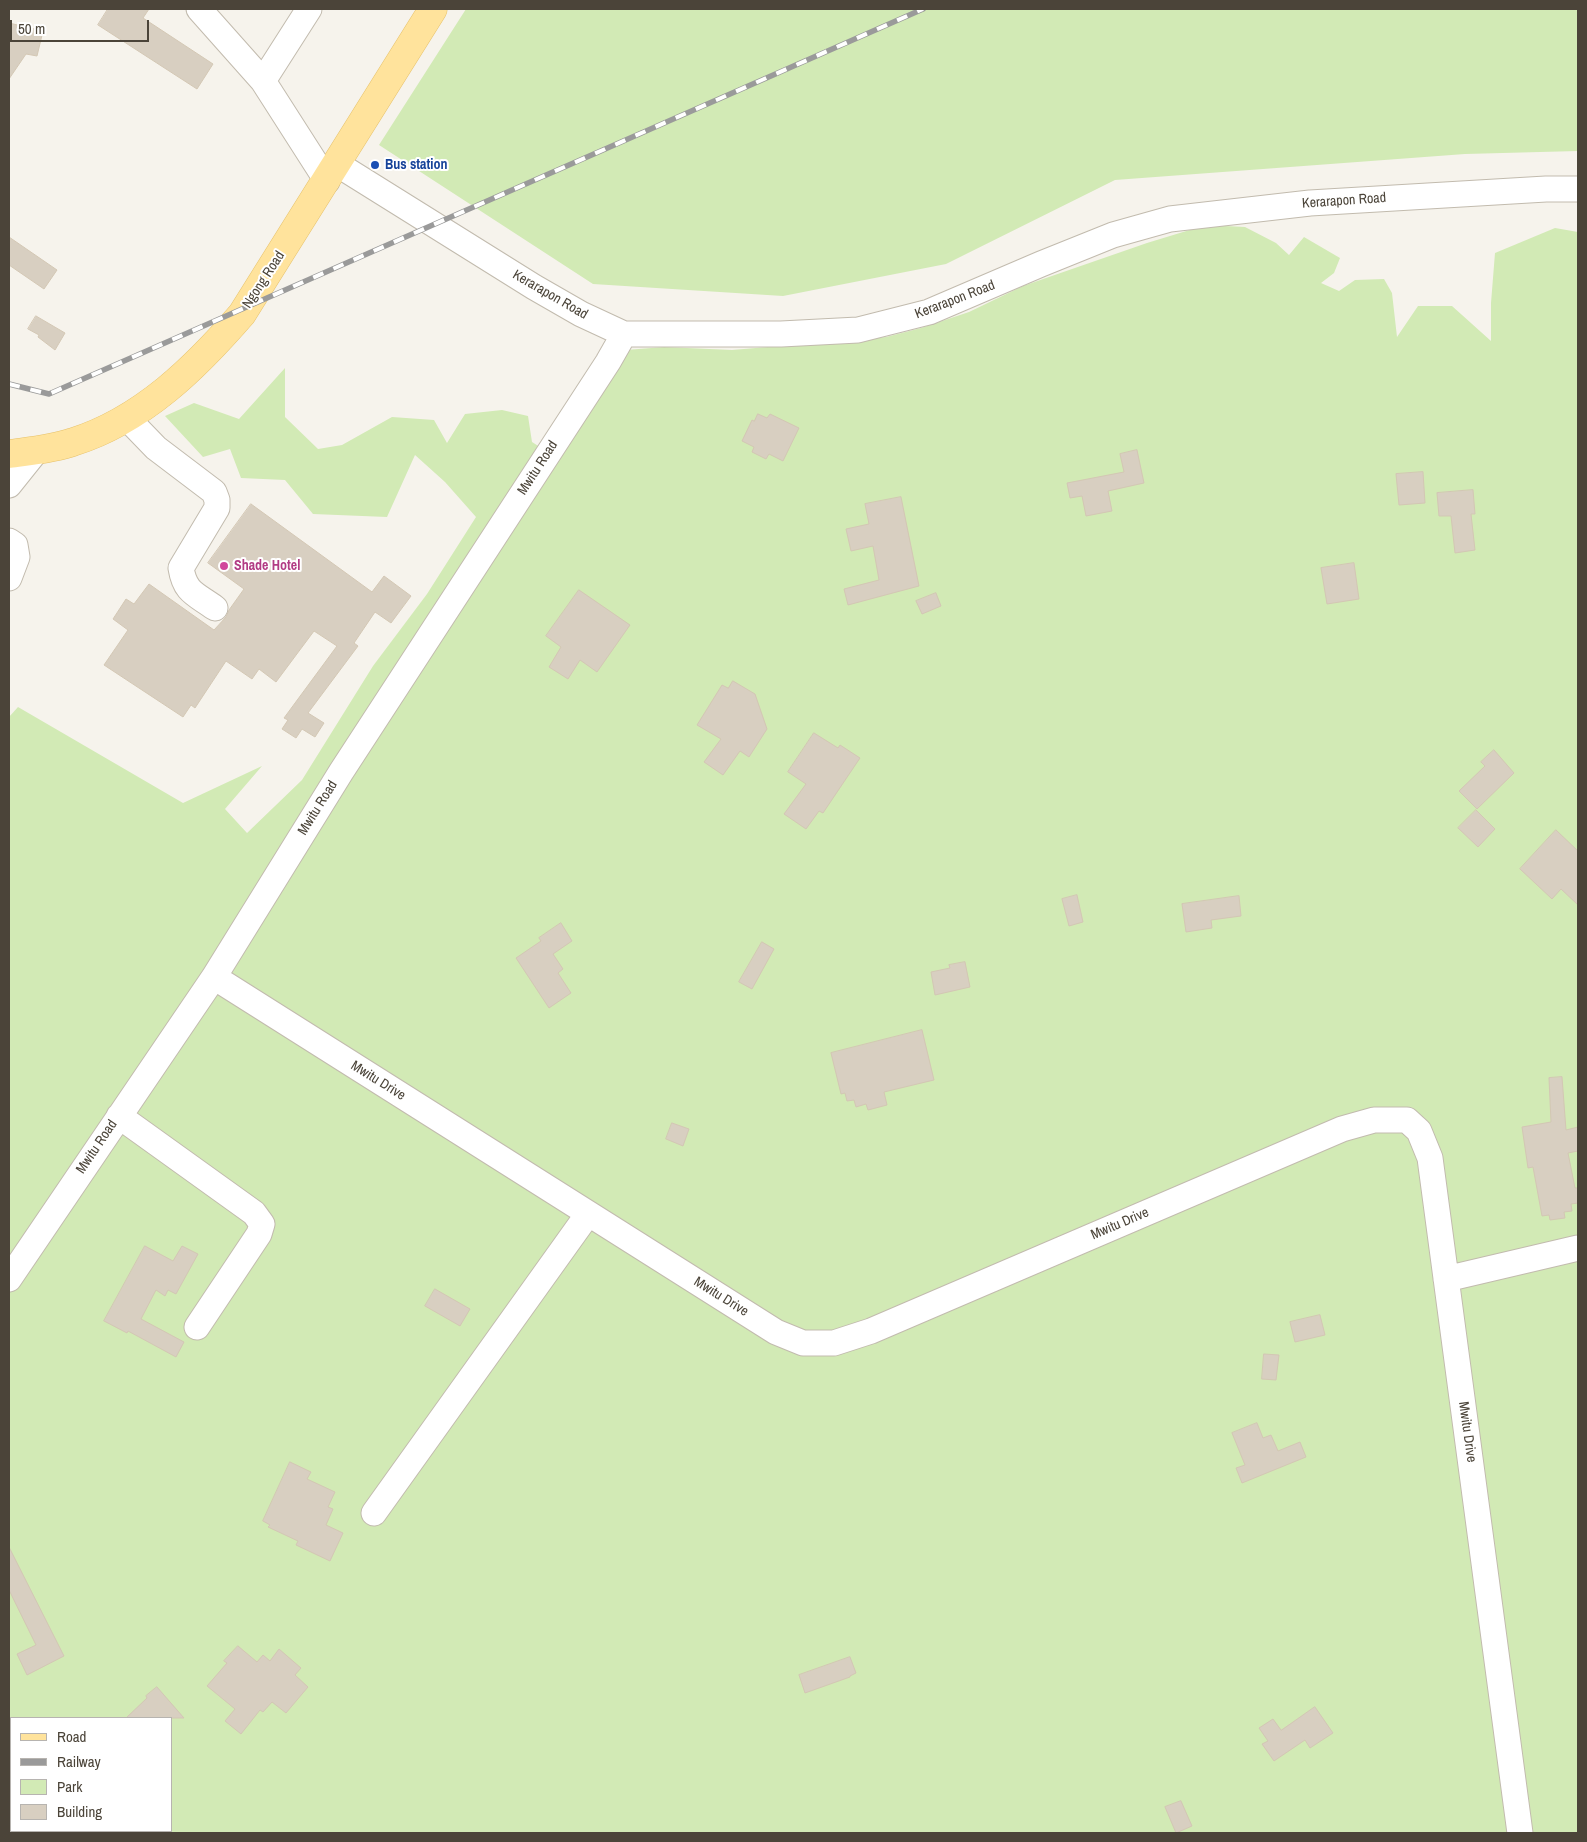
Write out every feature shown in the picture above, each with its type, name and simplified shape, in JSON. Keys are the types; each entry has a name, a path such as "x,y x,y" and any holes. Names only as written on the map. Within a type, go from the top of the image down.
{"main road":[{"name":"Ngong Road","path":"9,454 71,443 96,434 127,418 171,386 208,353 242,314 433,9"}],"street":[{"path":"199,9 263,81 332,172"},
{"path":"263,81 309,9"},
{"name":"Kerarapon Road","path":"332,172 581,314 624,334 782,334 858,330 929,312 1041,264 1113,236 1170,219 1310,203 1546,188 1578,188"},
{"name":"Mwitu Road","path":"9,1279 214,977 340,772 608,362 624,334"},
{"path":"127,418 156,448 214,492 217,508 181,568 187,588 216,608"},
{"path":"9,485 37,450"},
{"path":"9,541 15,545 17,557 9,578"},
{"name":"Mwitu Drive","path":"214,977 776,1332 803,1343 834,1343 871,1331 1342,1129 1374,1120 1407,1120 1419,1131 1430,1158 1520,1833"},
{"path":"119,1116 254,1213 262,1224 259,1234 197,1328"},
{"path":"374,1513 588,1214"},
{"path":"1446,1279 1578,1248"}],"green space":[{"path":"466,9 1578,9 1578,151 1465,154 1115,180 946,264 783,296 593,284 379,145"},
{"path":"1206,225 1245,227 1276,243 1289,255 1304,237 1340,258 1334,273 1321,283 1339,291 1355,280 1384,279 1392,293 1397,337 1418,306 1452,306 1491,341 1491,303 1495,253 1555,228 1578,232 1578,1833 9,1833 9,717 18,707 183,803 262,766 225,809 247,833 302,780 373,666 427,594 476,517 445,482 415,455 387,517 313,514 285,480 241,478 230,449 203,457 165,416 194,403 239,419 285,368 285,417 318,449 342,445 392,417 434,420 447,443 465,414 502,410 528,416 532,442 557,458 626,350 664,347 732,350 886,337 969,312 1023,286 1147,243"}],"building":[{"path":"108,9 149,9 143,18 213,64 197,89 98,25"},
{"path":"9,23 43,31 37,56 26,54 9,79"},
{"path":"9,237 57,270 44,289 9,265"},
{"path":"36,316 65,333 55,350 38,337 39,335 28,329"},
{"path":"758,414 767,418 770,414 799,428 783,461 769,454 766,459 752,452 754,447 742,441 752,420 754,421"},
{"path":"1137,450 1144,483 1108,491 1112,511 1086,516 1082,496 1070,498 1067,483 1124,472 1120,454"},
{"path":"1423,472 1425,503 1399,505 1396,474"},
{"path":"1473,490 1475,514 1471,514 1475,550 1455,553 1451,516 1439,516 1437,493"},
{"path":"901,497 919,586 848,605 844,589 879,580 873,546 851,551 846,529 869,524 865,504"},
{"path":"251,504 372,592 384,576 411,596 391,623 375,612 354,643 358,646 308,713 324,723 315,737 302,729 296,738 282,729 288,720 284,718 337,646 314,631 276,682 259,669 252,679 226,661 195,708 191,705 183,717 104,665 128,630 113,619 126,599 134,604 149,584 214,630 226,617 244,589 208,563"},
{"path":"1354,563 1359,599 1327,604 1321,568"},
{"path":"579,590 630,625 597,672 580,660 568,679 549,667 561,647 546,636"},
{"path":"936,593 941,606 922,614 916,601"},
{"path":"733,681 755,694 767,729 749,757 740,751 723,775 704,762 721,739 697,725 722,685 728,688"},
{"path":"814,733 838,748 840,745 860,758 823,813 819,811 806,829 784,814 806,784 788,772"},
{"path":"1494,750 1514,773 1477,809 1459,791 1485,766 1481,762"},
{"path":"1476,810 1495,829 1478,847 1458,828"},
{"path":"1556,830 1578,851 1578,905 1561,889 1552,899 1520,869"},
{"path":"1077,895 1083,922 1069,926 1062,899"},
{"path":"1239,896 1241,916 1211,920 1212,928 1186,932 1182,904"},
{"path":"561,923 572,941 553,954 563,969 558,973 571,993 549,1008 516,958 541,941 539,938"},
{"path":"762,942 774,949 752,989 739,982"},
{"path":"965,962 970,987 935,995 931,972 950,968 949,965"},
{"path":"922,1030 934,1080 884,1092 887,1105 868,1110 866,1104 856,1107 854,1100 847,1101 845,1093 841,1094 831,1053"},
{"path":"1562,1077 1566,1130 1578,1127 1578,1151 1568,1153 1575,1188 1578,1188 1578,1203 1571,1204 1572,1211 1564,1212 1565,1218 1550,1220 1549,1215 1542,1216 1533,1167 1528,1168 1522,1127 1551,1122 1549,1078"},
{"path":"672,1123 689,1129 683,1146 666,1139"},
{"path":"145,1246 173,1261 182,1246 198,1254 176,1294 168,1290 165,1296 156,1290 141,1319 184,1342 176,1357 128,1331 127,1333 104,1321"},
{"path":"435,1289 470,1309 460,1326 425,1306"},
{"path":"1320,1315 1325,1335 1295,1342 1290,1322"},
{"path":"1264,1354 1279,1355 1276,1380 1262,1379"},
{"path":"1257,1423 1263,1438 1271,1435 1278,1451 1300,1442 1306,1457 1242,1483 1236,1468 1245,1465 1232,1433"},
{"path":"290,1462 311,1472 307,1479 335,1492 328,1507 333,1509 326,1525 343,1533 330,1561 296,1545 298,1541 268,1527 270,1525 263,1521"},
{"path":"9,1547 64,1656 27,1675 17,1654 36,1645 9,1590"},
{"path":"238,1646 257,1662 263,1655 270,1661 279,1649 301,1668 295,1675 308,1687 286,1713 272,1702 263,1712 260,1710 241,1734 225,1721 235,1709 207,1686 227,1663 224,1661"},
{"path":"850,1657 856,1673 850,1677 805,1693 799,1675"},
{"path":"157,1687 184,1718 127,1717 147,1698 146,1696"},
{"path":"1315,1707 1333,1733 1310,1748 1305,1740 1274,1761 1262,1744 1268,1741 1259,1728 1273,1719 1281,1730"},
{"path":"1181,1801 1192,1826 1176,1833 1165,1807"}],"railway":[{"path":"9,384 49,394 923,9"}],"place":[{"name":"Bus station","path":"375,165"},
{"name":"Shade Hotel","path":"224,566"}]}
